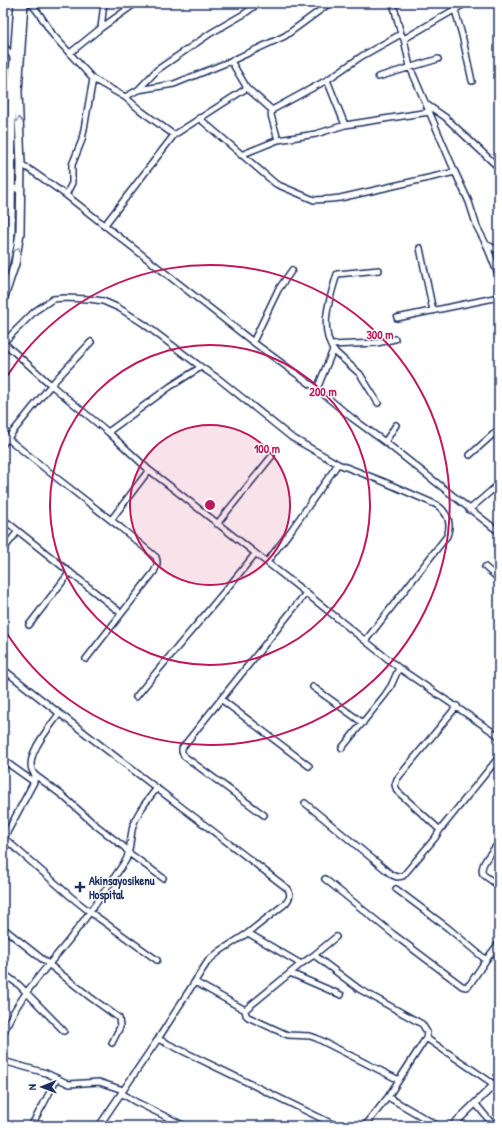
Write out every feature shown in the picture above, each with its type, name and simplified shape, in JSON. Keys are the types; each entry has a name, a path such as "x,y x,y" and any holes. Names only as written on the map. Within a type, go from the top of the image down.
{"main road":[{"path":"3,274 10,245 11,231 12,94 18,3"},
{"path":"3,300 14,269 20,233 21,164 18,92 24,3"}],"street":[{"path":"31,3 53,35 93,79 125,97 174,135"},
{"path":"101,28 104,3"},
{"path":"70,53 101,28 136,3"},
{"path":"125,97 138,90 157,70 211,33 244,14 259,3"},
{"path":"138,90 174,84 231,61 285,36 330,3"},
{"path":"393,3 410,67 469,202 477,227 486,244 499,278"},
{"path":"272,110 327,80 362,56 455,10 466,3"},
{"path":"455,10 472,81"},
{"path":"3,45 14,58"},
{"path":"378,77 438,60"},
{"path":"231,61 247,88 272,110"},
{"path":"66,195 72,182 72,165 82,140 93,79"},
{"path":"327,80 345,126"},
{"path":"104,226 174,135 198,118 247,88"},
{"path":"425,104 445,117 499,168"},
{"path":"272,110 271,115 278,140"},
{"path":"240,155 278,140 316,134 345,126 429,112"},
{"path":"198,118 276,184 314,200 340,198 455,172"},
{"path":"21,164 66,195 499,532"},
{"path":"3,185 20,190"},
{"path":"486,244 499,251"},
{"path":"420,248 433,311"},
{"path":"253,342 278,290 292,270"},
{"path":"378,403 360,374 332,347 326,328 326,317 328,304 337,274 379,270"},
{"path":"397,318 499,297"},
{"path":"366,640 448,536 450,523 443,509 382,481 338,464 292,437 219,379 144,324 119,308 103,301 89,299 53,299 35,311 3,342 51,385 108,432 149,470 217,524 366,640 399,668 498,734"},
{"path":"332,347 377,343 396,339"},
{"path":"3,444 51,385 90,342"},
{"path":"317,389 332,347"},
{"path":"108,432 171,386 201,367"},
{"path":"385,442 396,425"},
{"path":"470,455 499,429"},
{"path":"7,438 156,557 157,565 154,572 86,659"},
{"path":"217,524 272,456"},
{"path":"267,562 338,464"},
{"path":"111,520 149,470"},
{"path":"469,510 499,484"},
{"path":"3,520 121,613"},
{"path":"3,550 18,531"},
{"path":"136,697 255,554"},
{"path":"485,567 499,579"},
{"path":"29,625 70,572"},
{"path":"264,815 184,756 182,748 222,700 306,593"},
{"path":"342,748 385,695 399,668"},
{"path":"3,669 59,714 288,889 290,894 290,898 286,903 248,933 220,951 208,962 158,1040 99,1126"},
{"path":"313,686 363,723"},
{"path":"222,700 309,766"},
{"path":"440,830 396,791 395,785 397,779 457,706"},
{"path":"59,714 34,753 32,769 35,776 63,796 93,823 124,847 129,853 163,878"},
{"path":"304,803 392,875 397,877 403,876 499,757"},
{"path":"3,760 34,782"},
{"path":"35,776 34,782 4,839 90,912 157,960"},
{"path":"3,1035 9,1019 26,993 90,912 126,860 129,853 137,816 157,788"},
{"path":"499,843 483,864 482,869 483,873 499,886"},
{"path":"325,879 393,934 462,986 466,987 470,984 499,943"},
{"path":"396,888 448,928 486,960"},
{"path":"3,928 119,1018 120,1027 112,1043"},
{"path":"248,933 301,964"},
{"path":"245,1010 336,937"},
{"path":"314,955 360,989 422,1024 427,1032 426,1038 388,1097 365,1126"},
{"path":"3,973 19,985 64,1031"},
{"path":"290,973 341,995"},
{"path":"194,982 245,1010 246,1015 252,1019 288,1035 310,1036 316,1038 399,1080"},
{"path":"426,1038 497,1082 452,1126"},
{"path":"158,1040 337,1126"},
{"path":"3,1061 46,1073 69,1084 99,1082 122,1092 136,1102 185,1126"},
{"path":"31,1126 57,1078"},
{"path":"388,1097 438,1126"},
{"path":"475,1103 494,1126"},
{"path":"165,1126 169,1118"}],"place":[{"name":"Akinsayosikenu Hospital","path":"80,887"}]}
